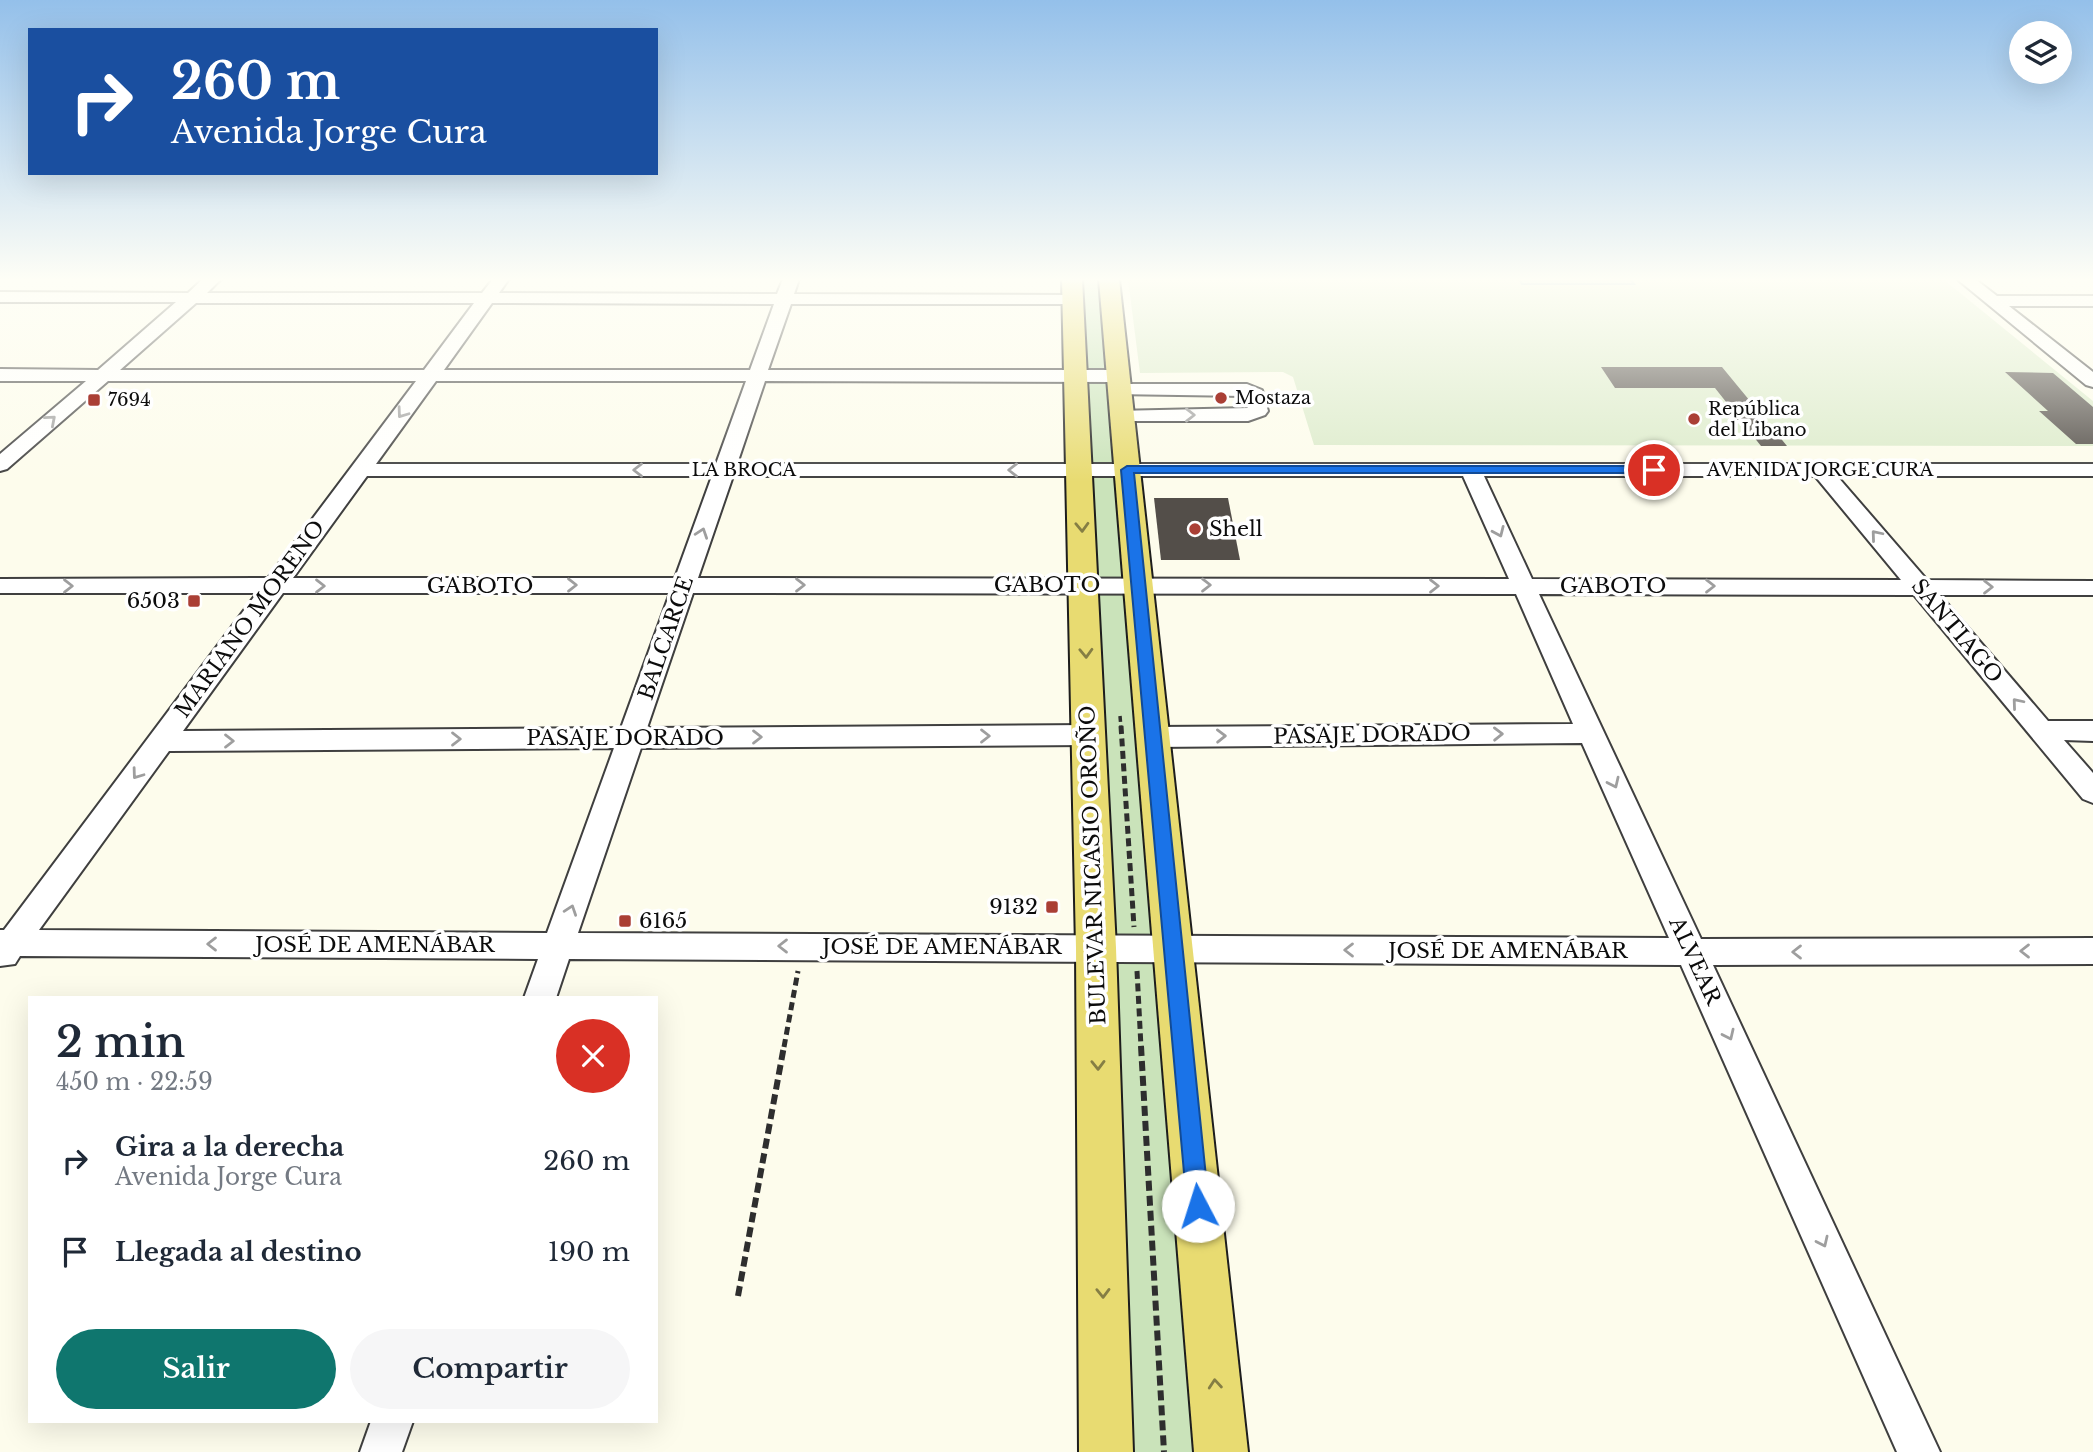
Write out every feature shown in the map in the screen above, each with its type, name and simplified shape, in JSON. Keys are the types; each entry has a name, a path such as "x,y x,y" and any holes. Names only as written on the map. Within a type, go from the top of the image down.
{"main road":[{"name":"BULEVAR NICASIO OROÑO","path":"1075,347 1089,735 1135,949 1221,1452"},
{"name":"BULEVAR NICASIO OROÑO","path":"1106,1452 1135,949 1153,737 1115,347"}],"street":[{"path":"0,465 135,347"},
{"name":"MARIANO MORENO","path":"4,948 450,347"},
{"name":"BALCARCE","path":"541,996 767,347"},
{"path":"2053,347 2089,374"},
{"path":"0,375 1076,376 1120,394 1248,415 1258,411 1255,394 1247,390 1120,394"},
{"name":"LA BROCA","path":"360,470 1127,470"},
{"name":"AVENIDA JORGE CURA","path":"1127,470 2093,470"},
{"name":"ALVEAR","path":"1471,470 1919,1452"},
{"name":"SANTIAGO","path":"1821,470 2093,792"},
{"name":"GABOTO","path":"0,586 2093,587"},
{"path":"2041,730 2093,731"},
{"name":"PASAJE DORADO","path":"1153,737 1591,733"},
{"name":"PASAJE DORADO","path":"160,741 1089,735"},
{"name":"JOSÉ DE AMENÁBAR","path":"4,948 558,946 1691,952 2093,951"},
{"path":"381,1452 391,1423"}],"path":[{"path":"738,1296 803,947"},
{"path":"1135,949 1164,1452"}],"green space":[{"path":"1075,347 1115,347 1221,1452 1106,1452 1081,470"},
{"path":"1137,347 2026,347 2093,401 2093,446 1314,445 1293,377 1283,372 1140,373"}],"building":[{"path":"1601,367 1722,367 1787,446 1761,446 1715,388 1615,388"},
{"path":"2005,372 2053,373 2093,407 2093,444 2076,444 2039,411 2048,411"},
{"name":"Shell","path":"1154,498 1228,498 1240,560 1161,560"}],"place":[{"name":"Mostaza","path":"1221,398"},
{"name":"7694","path":"94,400"},
{"name":"República del Libano","path":"1694,419"},
{"name":"Shell","path":"1195,529"},
{"name":"6503","path":"194,601"},
{"name":"9132","path":"1052,907"},
{"name":"6165","path":"625,921"}],"route":[{"path":"1198,1206 1127,470 1654,470"}]}
